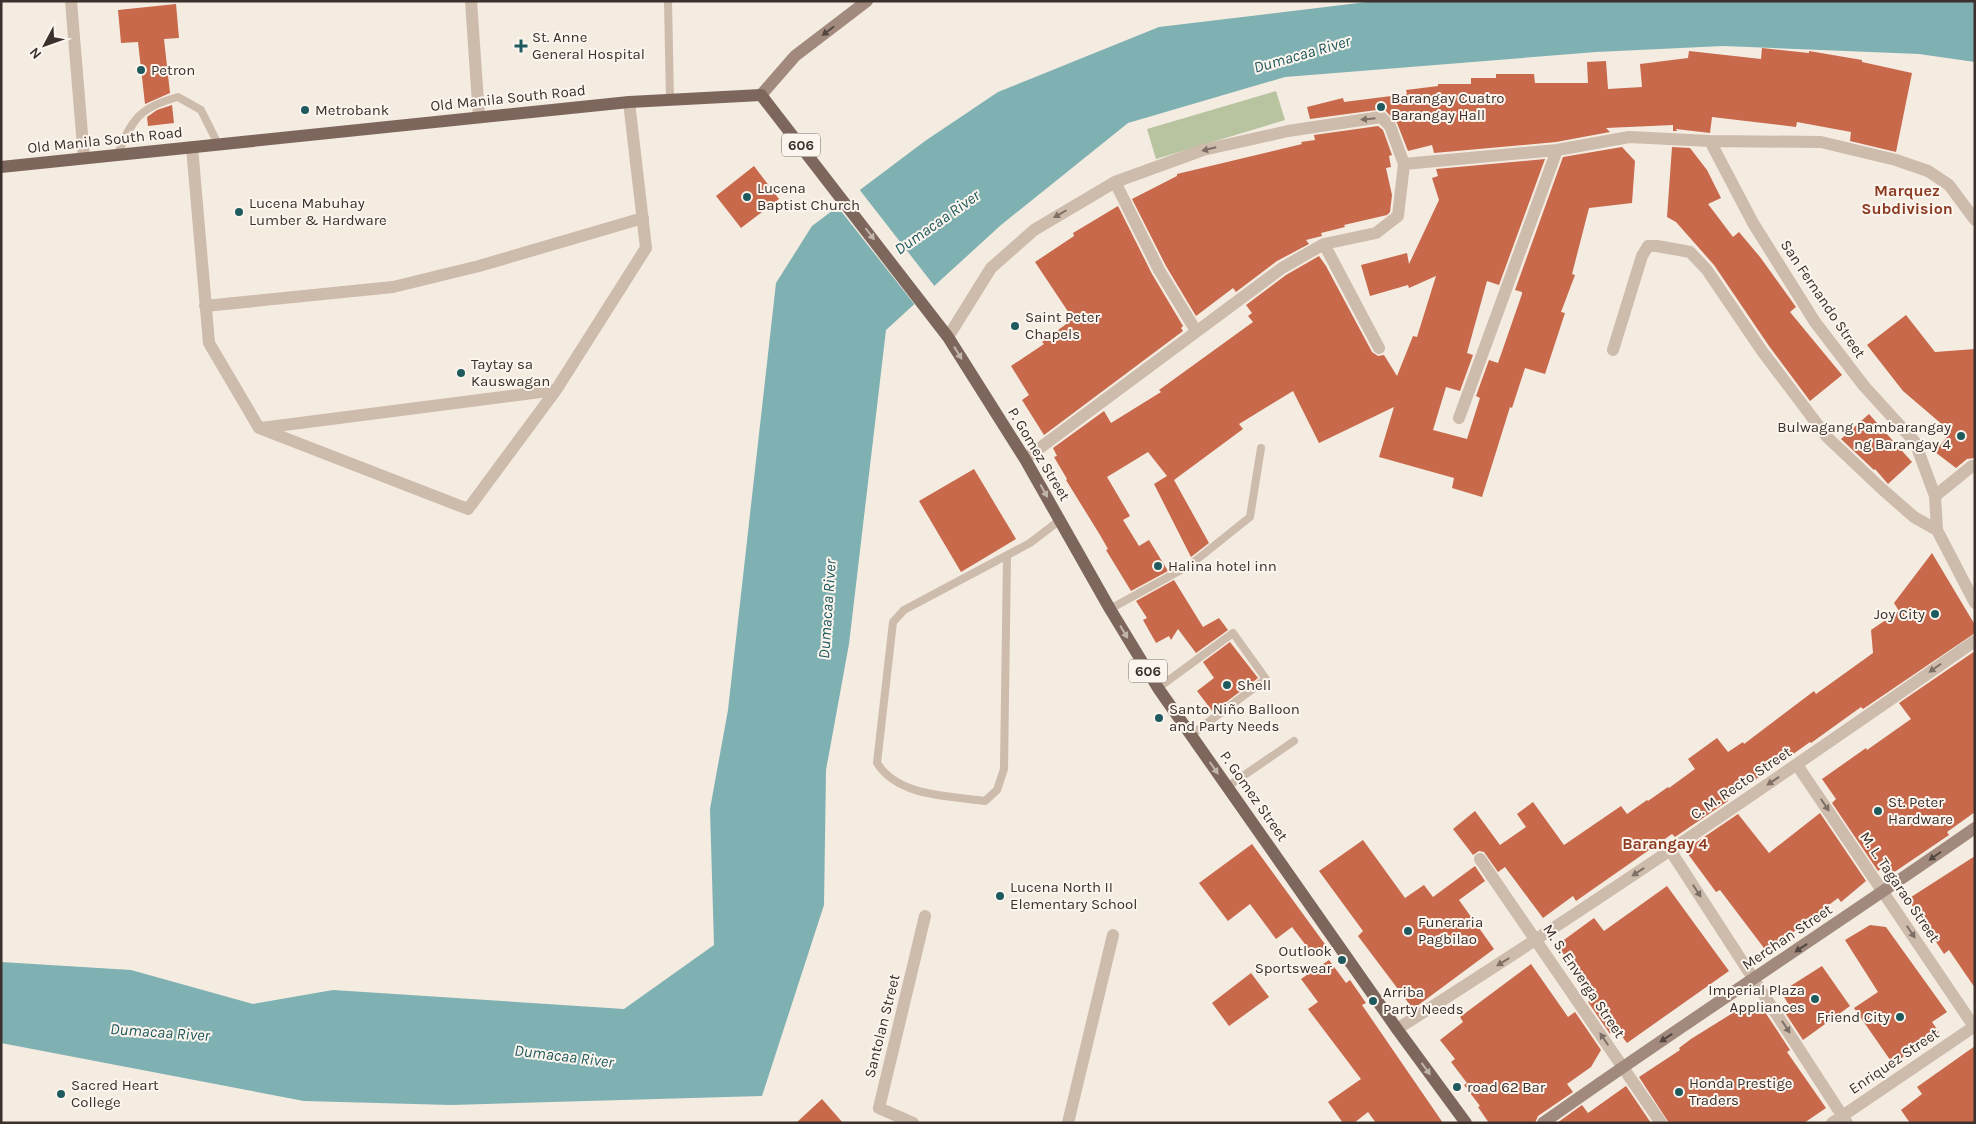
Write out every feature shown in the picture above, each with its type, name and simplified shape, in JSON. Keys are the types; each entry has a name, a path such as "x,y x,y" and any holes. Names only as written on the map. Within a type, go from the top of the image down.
{"main road":[{"path":"761,95 795,56 867,1"},
{"name":"Old Manila South Road","path":"1,167 629,102 761,95"},
{"name":"P. Gomez Street","path":"761,95 948,337 1025,459 1110,609 1158,688 1397,1030 1466,1123"},
{"name":"Merchan Street","path":"1543,1123 1623,1066 1884,892 1975,828"}],"street":[{"path":"71,1 84,158"},
{"path":"471,1 478,118"},
{"path":"192,147 209,343 258,428 468,509 556,390 646,248 629,102"},
{"path":"948,337 991,268 1034,230 1115,182 1203,150 1288,131 1382,118 1390,126 1404,164 1398,216 1376,232 1324,244 1282,268 1025,459"},
{"path":"1404,164 1557,150 1629,138 1710,142 1821,142 1896,160 1928,171 1949,185 1975,220"},
{"name":"San Fernando Street","path":"1710,142 1753,223 1815,322 1864,386 1915,442 1935,496 1937,530 1975,603"},
{"path":"1459,418 1557,150"},
{"path":"1115,182 1159,270 1196,331"},
{"path":"205,306 393,287 479,266 643,218"},
{"path":"1324,244 1379,348"},
{"path":"1613,350 1642,256 1648,246 1690,252 1707,270 1762,351 1828,437 1901,506 1914,517 1937,530"},
{"path":"258,428 556,390"},
{"path":"1935,496 1972,466"},
{"name":"C. M. Recto Street","path":"1397,1030 1537,941 1797,765 1975,640"},
{"name":"M. L. Tagarao Street","path":"1797,765 1974,1027"},
{"path":"1670,850 1755,979 1840,1120"},
{"name":"M. S. Enverga Street","path":"1480,859 1661,1123"},
{"name":"Santolan Street","path":"913,1123 879,1108 925,916"},
{"path":"1068,1123 1113,935"},
{"name":"Enriquez Street","path":"1840,1120 1974,1027"}],"lane":[{"path":"668,1 670,100"},
{"path":"118,154 128,128 140,114 157,103 178,97 201,110 218,144"},
{"path":"1110,609 1190,565 1250,517 1261,448"},
{"path":"1007,556 1004,769 997,790 985,801 925,793 894,781 884,774 878,763 894,622 904,610 1030,543 1060,520"},
{"path":"1158,688 1233,633 1266,678 1191,734"},
{"path":"1227,787 1294,741"}],"green space":[{"path":"1276,91 1285,120 1156,159 1147,129"}],"water":[{"name":"Dumacaa River","path":"1375,1 1975,1 1975,62 1919,54 1723,46 1596,52 1285,77 1128,123 1001,225 886,330 849,644 826,770 824,905 762,1096 451,1105 304,1101 1,1043 1,962 131,970 253,1004 333,990 624,1009 714,945 710,809 728,710 776,283 812,226 925,141 998,92 1159,27"}],"pier":[{"path":"859,189 936,288 920,299 915,305 837,206 838,203"}],"building":[{"path":"176,4 179,38 164,39 170,93 145,104 138,42 121,43 118,10"},
{"path":"1762,48 1809,53 1809,51 1862,60 1862,62 1912,73 1896,152 1850,141 1851,132 1797,122 1796,127 1712,117 1710,133 1676,129 1677,131 1673,131 1673,125 1606,128 1610,132 1556,142 1434,153 1432,145 1408,151 1397,123 1384,109 1310,119 1307,107 1343,98 1344,102 1407,94 1406,90 1438,86 1438,84 1471,84 1471,78 1496,78 1496,74 1534,74 1535,83 1588,83 1587,62 1606,61 1608,89 1642,87 1640,64 1688,58 1689,51 1761,59"},
{"path":"172,105 174,123 148,126 147,117 157,110"},
{"path":"1378,126 1383,130 1392,155 1389,156 1391,167 1386,168 1392,195 1390,212 1387,215 1344,225 1345,227 1321,233 1322,236 1306,240 1309,244 1277,261 1236,292 1233,288 1196,316 1166,266 1132,199 1177,176 1177,174 1302,144 1301,142 1315,140 1314,135"},
{"path":"1622,147 1635,161 1632,203 1589,208 1572,274 1575,275 1561,312 1565,313 1545,374 1525,368 1512,408 1510,407 1482,497 1452,488 1454,478 1379,457 1394,407 1319,443 1293,391 1239,424 1243,429 1174,480 1209,543 1191,557 1154,484 1167,476 1148,452 1107,477 1130,516 1123,520 1139,546 1149,540 1168,571 1131,591 1106,550 1108,549 1100,535 1066,480 1054,457 1057,456 1053,448 1104,411 1111,423 1161,392 1159,390 1253,322 1248,316 1252,313 1246,305 1286,275 1319,256 1372,352 1378,356 1384,355 1397,376 1413,336 1417,337 1436,276 1409,288 1408,285 1370,296 1361,265 1407,253 1409,264 1439,200 1432,178 1438,176 1436,169 1545,159 1499,285 1487,281 1467,353 1473,355 1460,391 1446,387 1433,430 1467,439 1480,398 1476,396 1489,360 1498,363 1522,294 1522,292 1515,290 1563,157"},
{"path":"1672,147 1690,148 1707,170 1721,198 1708,204 1733,237 1739,232 1760,257 1796,307 1790,312 1842,375 1810,401 1769,346 1714,265 1676,222 1667,217"},
{"name":"Lucena Baptist Church","path":"754,166 779,199 741,228 716,196"},
{"path":"1118,206 1152,274 1183,326 1181,328 1183,331 1044,435 1022,400 1029,395 1011,366 1044,344 1042,342 1073,319 1035,262 1074,236 1073,233"},
{"path":"1906,315 1935,352 1975,349 1975,458 1967,459 1956,468 1935,452 1951,432 1903,391 1867,345"},
{"path":"1869,414 1912,462 1888,484 1875,469 1841,439"},
{"path":"974,469 1016,539 961,572 919,501"},
{"path":"1932,553 1975,625 1975,633 1863,709 1861,707 1811,743 1788,756 1728,801 1675,837 1672,834 1576,901 1573,896 1543,918 1505,867 1498,872 1484,852 1479,851 1473,855 1453,829 1475,811 1500,845 1526,827 1517,814 1533,802 1564,845 1621,806 1627,814 1695,769 1688,759 1717,738 1728,752 1743,742 1744,744 1814,691 1816,694 1873,653 1871,630 1899,611 1894,603"},
{"path":"1174,580 1203,627 1219,618 1228,630 1196,653 1178,629 1171,640 1169,636 1156,643 1143,620 1147,618 1136,601"},
{"name":"Shell","path":"1230,642 1258,678 1213,712 1197,691 1214,678 1203,662"},
{"path":"1975,651 1975,812 1947,832 1949,835 1890,875 1884,866 1878,871 1832,803 1836,799 1822,779 1911,719 1899,703"},
{"path":"1820,813 1866,881 1841,902 1838,898 1767,952 1720,890 1716,892 1685,850 1738,814 1769,853"},
{"path":"1363,840 1405,898 1424,885 1433,897 1475,866 1485,881 1459,900 1494,949 1413,1009 1358,936 1363,931 1319,871"},
{"path":"1252,844 1327,947 1314,956 1292,927 1276,939 1250,904 1228,921 1199,883"},
{"path":"1975,856 1975,988 1949,950 1944,954 1908,899"},
{"path":"1667,886 1729,971 1627,1043 1614,1026 1610,1034 1588,1002 1593,998 1557,945 1594,918 1604,931"},
{"name":"Friend City","path":"1870,925 1886,927 1947,1012 1932,1022 1939,1032 1893,1064 1854,1008 1878,992 1845,940"},
{"path":"1329,960 1346,983 1350,980 1366,1003 1362,1005 1443,1123 1376,1123 1368,1112 1354,1123 1343,1123 1328,1102 1361,1079 1308,1009 1318,1002 1301,979"},
{"path":"1531,964 1568,1017 1575,1012 1601,1050 1591,1067 1567,1084 1573,1092 1538,1116 1535,1123 1489,1123 1478,1107 1480,1106 1464,1085 1467,1083 1451,1062 1455,1059 1440,1040 1463,1022 1460,1017"},
{"name":"Imperial Plaza Appliances","path":"1822,966 1850,1006 1803,1040 1780,1005 1789,1005 1781,992"},
{"path":"1251,973 1269,997 1229,1026 1212,1003"},
{"path":"1744,1006 1761,1006 1790,1050 1787,1052 1826,1108 1804,1123 1669,1123 1639,1077 1680,1050 1679,1048 1691,1039"},
{"path":"1975,1046 1975,1123 1910,1123 1901,1110 1922,1094 1917,1087"},
{"path":"1626,1086 1651,1123 1557,1123 1582,1105 1588,1113"},
{"path":"822,1099 843,1123 796,1123"}],"place":[{"name":"St. Anne General Hospital","path":"521,46"},
{"name":"Petron","path":"141,70"},
{"name":"Barangay Cuatro Barangay Hall","path":"1381,107"},
{"name":"Metrobank","path":"305,110"},
{"name":"Lucena Baptist Church","path":"747,197"},
{"name":"Lucena Mabuhay Lumber & Hardware","path":"239,212"},
{"name":"Saint Peter Chapels","path":"1015,326"},
{"name":"Taytay sa Kauswagan","path":"461,373"},
{"name":"Bulwagang Pambarangay ng Barangay 4","path":"1961,436"},
{"name":"Halina hotel inn","path":"1158,566"},
{"name":"Joy City","path":"1935,614"},
{"name":"Shell","path":"1227,685"},
{"name":"Santo Niño Balloon and Party Needs","path":"1159,718"},
{"name":"St. Peter Hardware","path":"1878,811"},
{"name":"Lucena North II Elementary School","path":"1000,896"},
{"name":"Funeraria Pagbilao","path":"1408,931"},
{"name":"Outlook Sportswear","path":"1342,960"},
{"name":"Imperial Plaza Appliances","path":"1815,999"},
{"name":"Arriba Party Needs","path":"1373,1001"},
{"name":"Friend City","path":"1900,1017"},
{"name":"road 62 Bar","path":"1457,1087"},
{"name":"Honda Prestige Traders","path":"1679,1092"},
{"name":"Sacred Heart College","path":"61,1094"}],"district":[{"name":"Marquez Subdivision","path":"1907,199"},
{"name":"Barangay 4","path":"1665,843"}]}
